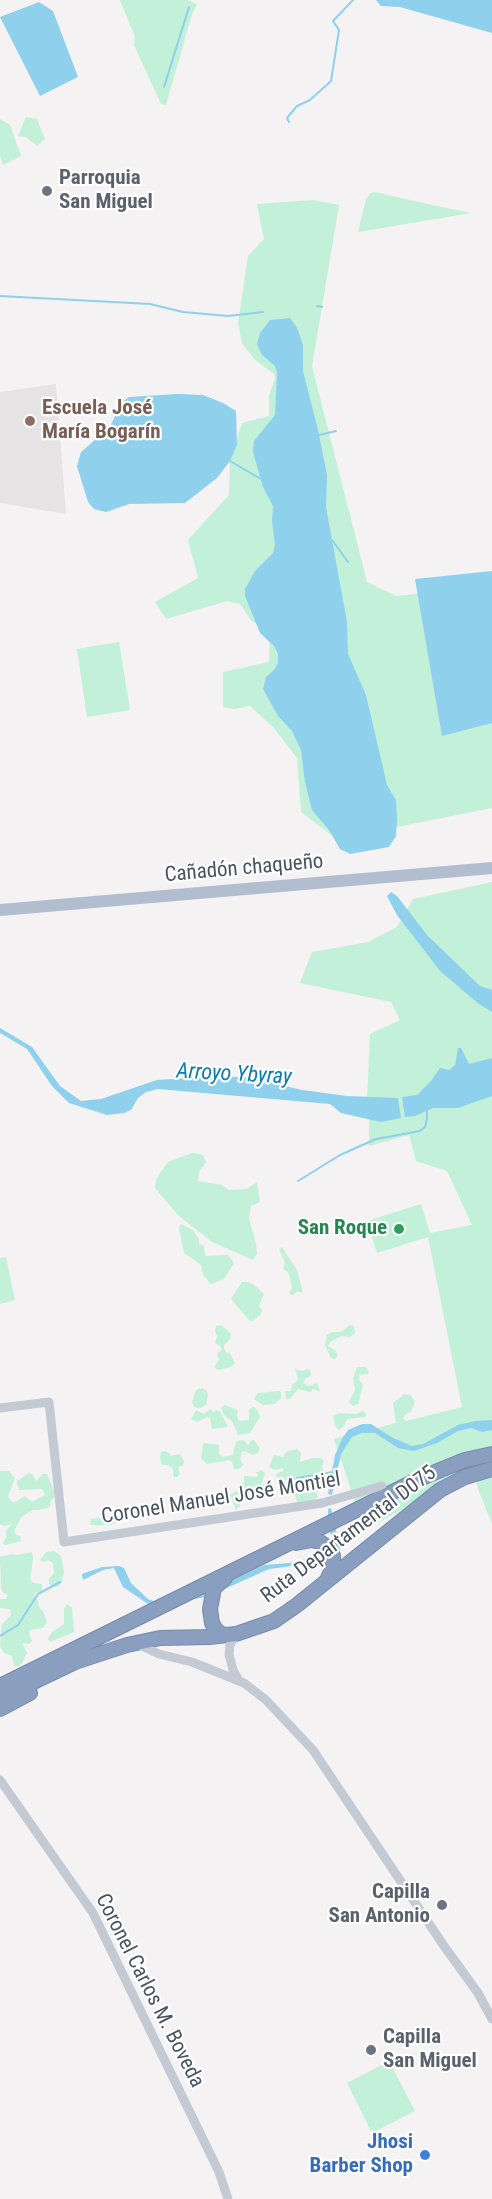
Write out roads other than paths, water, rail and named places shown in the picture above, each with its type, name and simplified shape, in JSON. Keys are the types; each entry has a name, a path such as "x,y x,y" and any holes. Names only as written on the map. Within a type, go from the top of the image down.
{"highway":[{"name":"Ruta Departamental D075","path":"55,1665 116,1628 323,1525 442,1469 465,1460 492,1454"},
{"name":"Ruta Departamental D075","path":"55,1665 160,1638 229,1634 274,1621 440,1490 465,1477 492,1469"},
{"path":"275,1549 301,1542 320,1542 330,1549 333,1556 330,1576 297,1605"},
{"path":"229,1634 216,1630 212,1623 211,1599 214,1588 238,1568"},
{"path":"0,1676 116,1628"},
{"path":"0,1709 86,1662 131,1644"},
{"path":"0,1686 55,1665"},
{"path":"0,1698 55,1665"}],"main road":[{"name":"Cañadón chaqueño","path":"0,910 492,868"}],"street":[{"name":"Coronel Manuel José Montiel","path":"0,1408 49,1402 64,1542 322,1503 382,1486"},
{"path":"229,1634 230,1661 239,1681"},
{"path":"131,1644 192,1662 239,1681 266,1700 313,1750 478,1993 492,2019"},
{"name":"Coronel Carlos M. Boveda","path":"0,1780 93,1913 219,2172 228,2199"}],"water":[{"path":"376,0 492,0 492,33 400,7 381,6"},
{"path":"39,2 53,11 78,77 40,96 0,17"},
{"path":"290,318 297,328 303,345 303,371 327,475 326,507 347,622 348,654 366,695 387,785 396,800 396,836 389,847 350,854 340,849 329,830 312,810 305,782 301,750 292,731 278,716 263,689 266,677 278,663 278,654 274,646 260,633 245,596 245,589 255,571 273,553 275,544 273,506 263,487 253,452 254,441 275,415 277,372 275,366 262,355 257,344 260,333 270,320"},
{"path":"203,395 236,411 237,445 230,461 217,478 185,503 129,504 106,512 94,509 88,502 77,466 81,452 110,427 121,403 129,397"},
{"path":"492,571 492,723 442,736 415,579"},
{"path":"391,892 397,896 427,935 480,986 492,990 492,1012 440,971 397,915 387,896"},
{"path":"0,1028 32,1047 60,1086 81,1101 101,1099 157,1080 220,1076 254,1078 302,1090 347,1096 398,1098 401,1118 381,1122 341,1113 330,1104 158,1089 146,1092 138,1098 131,1110 107,1115 69,1103 52,1086 27,1049 0,1033"},
{"path":"458,1048 461,1048 469,1064 492,1058 492,1096 458,1108 433,1108 415,1116 405,1117 402,1097 417,1095 440,1068 449,1070 455,1065"},
{"path":"492,1420 492,1430 482,1432 471,1428 458,1431 437,1443 414,1451 398,1448 375,1433 362,1433 352,1437 341,1454 332,1495 328,1494 335,1455 348,1430 362,1424 371,1424 393,1438 412,1446 423,1444 458,1425"},
{"path":"331,1508 340,1548 338,1557 323,1562 269,1569 220,1591 219,1586 264,1565 290,1563 330,1553 334,1547 328,1523 328,1509"},
{"path":"102,1567 124,1568 131,1583 153,1601 178,1599 205,1592 206,1597 151,1606 123,1587 114,1568 103,1570 83,1580 82,1574"}],"waterway":[{"path":"289,122 287,118 297,106 310,100 331,81 339,30 333,21 353,0"},
{"path":"164,87 189,7"},
{"path":"0,296 150,304 183,312 228,316 263,312"},
{"path":"317,306 322,307"},
{"path":"319,435 336,431"},
{"path":"230,461 261,479"},
{"path":"332,540 348,562"},
{"path":"298,1181 340,1155 376,1139 420,1131 425,1127 427,1109"},
{"path":"297,1478 333,1472"},
{"path":"0,1636 18,1625 38,1594 60,1582"}],"place":[{"name":"Parroquia San Miguel","path":"47,191"},
{"name":"Escuela José María Bogarín","path":"30,421"},
{"name":"San Roque","path":"399,1229"},
{"name":"Capilla San Antonio","path":"442,1905"},
{"name":"Capilla San Miguel","path":"371,2050"},
{"name":"Jhosi Barber Shop","path":"425,2155"}],"water label":[{"name":"Arroyo Ybyray","path":"234,1075"}]}
